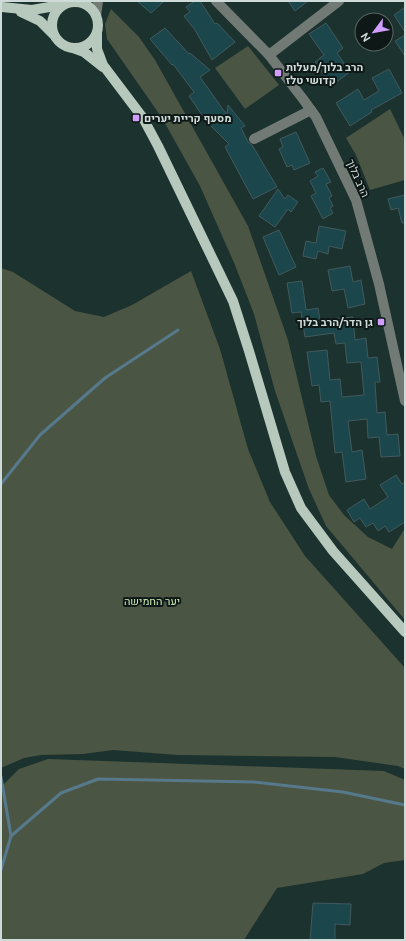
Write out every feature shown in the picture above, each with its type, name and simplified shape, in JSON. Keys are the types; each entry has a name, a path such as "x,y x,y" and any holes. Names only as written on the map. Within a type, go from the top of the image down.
{"main road":[{"path":"1,7 32,10 65,3 80,2 87,5 96,16 97,49 99,56 110,74 143,118 225,284 245,338 285,472 300,508 333,551 405,632"},
{"path":"53,34 52,18 65,3"},
{"path":"1,7 33,17 46,26 64,45 84,52 110,74"},
{"path":"72,48 78,48 90,42 97,32"}],"street":[{"path":"96,16 98,1"},
{"name":"הרב בלוך","path":"216,1 269,55 310,110 356,200 379,284 405,401"},
{"path":"269,55 339,1"},
{"path":"254,139 310,110"}],"green space":[{"path":"111,9 139,37 155,60 248,226 288,340 316,456 329,495 344,515 368,537 392,549 405,528 405,620 326,526 309,489 275,391 254,314 235,265 200,186 162,118 107,39 105,24"},
{"path":"248,46 279,85 245,109 215,68"},
{"path":"390,109 405,140 405,180 370,190 356,155 346,138"},
{"name":"יער החמישה","path":"1,268 13,272 75,311 104,317 132,305 191,271 220,349 248,449 270,502 305,556 405,668 405,769 398,766 335,757 178,755 113,750 83,754 41,755 24,758 1,768"},
{"path":"48,759 384,771 405,780 405,860 384,863 363,874 277,888 244,940 1,940 1,787 19,769"}],"building":[{"path":"137,1 164,1 151,13"},
{"path":"195,1 200,1 215,24 217,23 235,42 212,60 195,30 184,16 190,12 186,7"},
{"path":"288,1 308,1 295,11"},
{"path":"405,7 405,32 394,15"},
{"path":"326,23 343,48 337,53 350,72 331,86 315,62 324,55 309,34"},
{"path":"165,28 189,54 190,53 210,70 200,77 227,115 228,105 245,126 241,128 248,142 252,145 277,187 253,199 225,147 229,144 206,121 189,96 194,92 173,64 172,65 150,39"},
{"path":"405,35 405,56 395,41"},
{"path":"389,69 402,93 371,110 372,112 350,126 336,103 358,89 364,100 379,91 372,78"},
{"path":"296,132 310,163 294,170 292,165 287,167 279,149 283,147 280,139"},
{"path":"323,168 331,182 326,184 332,196 329,198 333,206 330,208 333,213 323,219 311,196 316,193 310,181 318,176 315,172"},
{"path":"278,189 285,199 288,195 298,202 291,212 288,209 275,227 259,216"},
{"path":"405,195 405,223 402,223 398,208 391,210 388,199"},
{"path":"319,226 346,231 342,249 329,246 328,254 318,251 316,259 303,256 306,241 316,243"},
{"path":"279,230 296,267 279,275 263,237"},
{"path":"350,266 353,282 361,280 365,304 348,308 344,289 332,291 328,270"},
{"path":"302,281 306,310 318,308 320,320 353,317 355,340 366,338 368,358 377,357 380,382 375,382 377,413 385,412 387,435 398,434 400,456 381,457 379,437 368,438 367,419 348,421 352,452 362,450 366,479 346,482 342,452 335,453 330,401 321,402 319,385 312,386 307,352 327,350 330,380 340,379 342,397 364,395 361,362 347,363 345,343 336,344 334,333 305,337 301,312 292,313 287,283"},
{"path":"396,475 402,484 405,482 405,522 389,532 385,526 378,531 373,523 366,527 360,518 354,522 347,510 364,499 370,509 388,497 380,485"},
{"path":"313,903 351,904 350,925 335,924 335,940 310,940"}],"waterway":[{"path":"1,484 40,435 105,378 178,330"},
{"path":"1,777 11,836 1,870"},
{"path":"11,836 61,793 98,779 254,782 343,792 405,805"}],"place":[{"name":"הרב בלוך/מעלות קדושי טלז","path":"278,73"},
{"name":"מסעף קריית יערים","path":"136,118"},
{"name":"גן הדר/הרב בלוך","path":"381,322"}]}
